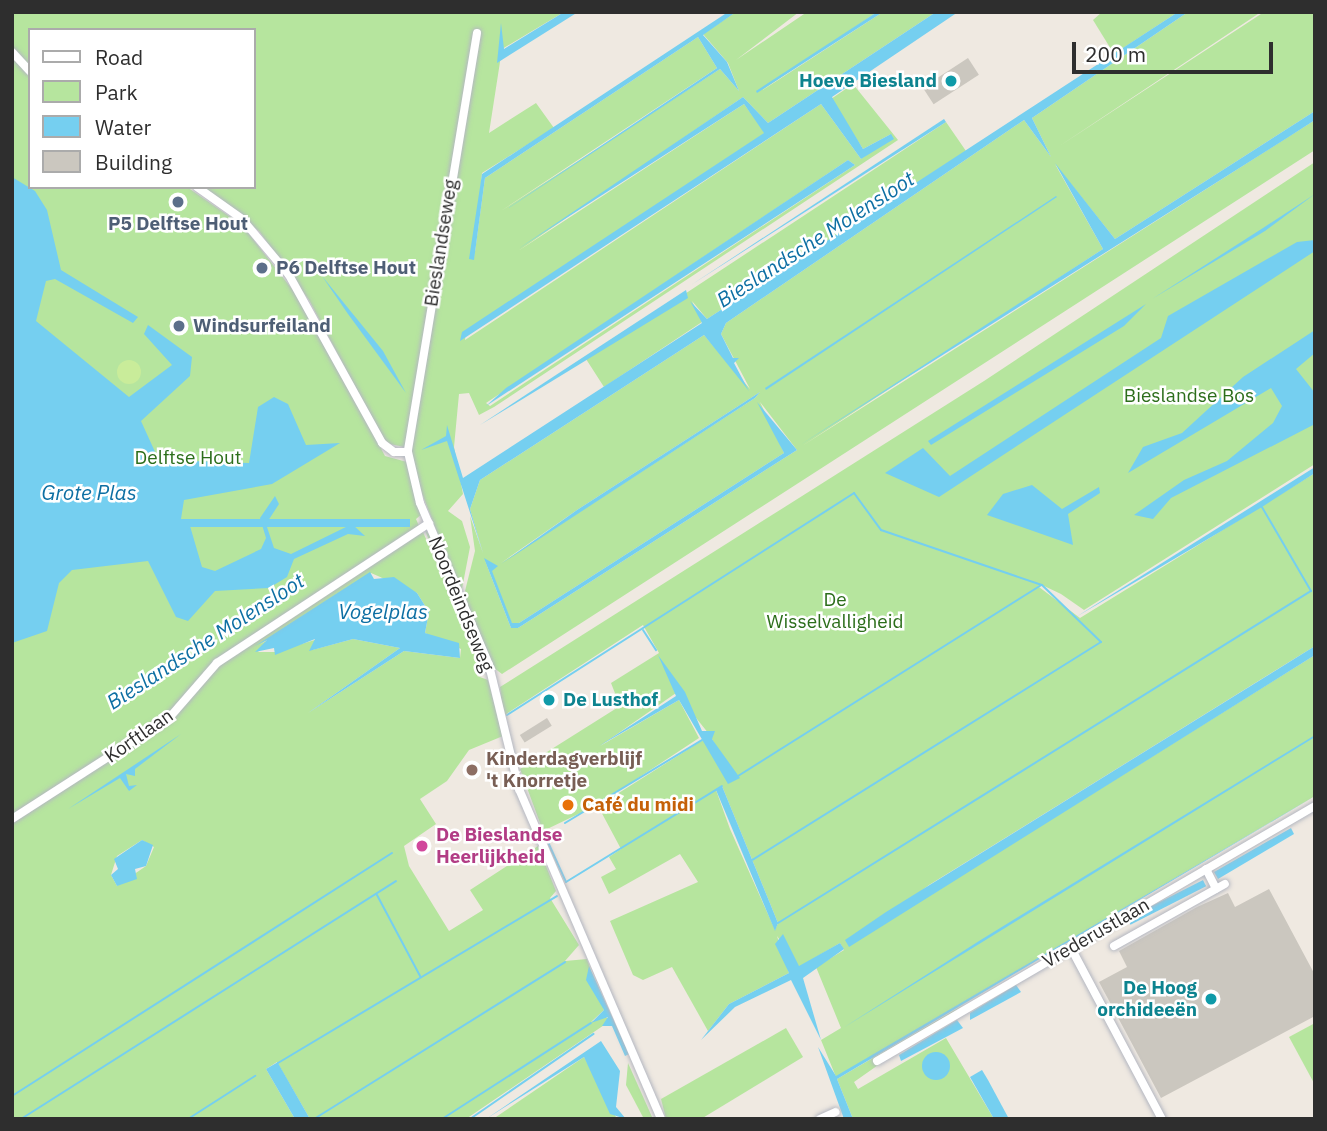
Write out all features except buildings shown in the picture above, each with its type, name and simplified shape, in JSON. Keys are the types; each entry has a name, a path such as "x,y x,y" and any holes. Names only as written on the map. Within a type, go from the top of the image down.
{"street":[{"name":"Bieslandseweg","path":"408,452 419,416 432,298 477,33"},
{"path":"12,52 28,69"},
{"path":"200,189 242,219 281,264 326,333 382,443 394,452 408,452"},
{"name":"Noordeindseweg","path":"408,452 429,523 487,661 523,802 661,1119"},
{"name":"Korftlaan","path":"12,819 169,718 217,663 429,523"},
{"name":"Vrederustlaan","path":"877,1061 1315,806"},
{"path":"1206,869 1216,889"},
{"path":"1114,946 1225,884"},
{"path":"1120,919 1129,936"},
{"path":"1071,948 1162,1119"},
{"path":"820,1119 836,1112"}],"green space":[{"path":"12,12 564,12 502,49 489,133 536,103 554,128 482,173 474,259 485,178 698,37 717,68 501,211 720,69 739,91 728,63 703,34 736,12 799,12 736,60 807,12 877,12 758,93 883,12 936,12 768,123 743,97 518,251 744,104 765,133 466,331 465,340 821,104 861,159 891,134 863,149 831,99 853,84 898,140 494,407 479,415 469,393 459,394 454,447 463,494 448,511 462,521 470,547 461,594 404,447 385,443 309,300 259,231 205,189 256,189 256,28 28,28 28,66 12,49","holes":["848,160 855,165 490,406 486,403"]},
{"path":"1102,12 1178,12 1114,54 1093,20"},
{"path":"1188,12 1261,12 1058,147 1264,12 1315,12 1315,111 1115,239 1055,164 1103,249 802,446 1315,120 1315,150 502,674 494,668 468,613 465,591 475,551 470,516 483,553 470,509 480,480 704,335 750,389 721,334 726,323 1024,120 1051,157 1032,118","holes":["760,392 755,398 501,563 577,510","760,402 797,450 518,628 511,628 484,558 512,624 519,623 784,453"]},
{"name":"Delftse Hout","path":"12,56 28,76 28,189 190,189 242,225 306,307 385,456 407,462 423,513 416,519 419,526 220,657 169,714 12,816"},
{"path":"946,122 966,151 707,319 692,301 702,322 604,387 586,359"},
{"path":"1315,162 1315,464 1084,610 1061,594 1042,585 1039,587 1080,618 1315,473 1315,646 929,885 848,946 1315,655 1315,796 836,1077 821,1040 841,1028 816,967 844,950 840,943 799,967 777,936 789,973 729,1004 708,1031 672,967 643,980 633,975 610,921 698,882 680,854 609,894 601,877 616,869 609,857 621,849 598,806 703,740 734,777 709,734 676,693 600,746 679,700 699,738 597,805 543,831 520,769 620,706 611,683 659,653 643,625 503,716 500,687 984,381","holes":["722,786 778,923 775,930 730,829 716,790"]},
{"path":"129,360 138,363 141,372 138,381 129,384 120,381 117,372 120,363"},
{"path":"425,530 433,538 485,667 454,606"},
{"path":"423,532 482,668 477,676 488,680 503,736 469,750 447,781 420,799 436,824 404,846 409,866 449,931 483,910 470,890 538,846 556,891 550,898 579,945 565,961 587,959 604,1010 591,1022 605,1016 610,1021 466,1119 310,1119 277,1062 266,1069 295,1119 12,1119 12,824 166,723 217,665","holes":["371,573 417,593 429,612 425,633 461,649 460,658 404,651 308,713 400,648 353,639 312,650 318,639 275,652 258,652 268,640 259,645","142,840 154,847 146,866 117,886 111,875 117,856"]},
{"path":"965,1004 854,1082 858,1089 946,1038 994,1119 853,1119 837,1079"},
{"path":"1315,1023 1315,1085 1289,1037"},
{"path":"786,1028 803,1057 701,1119 666,1119 661,1099"},
{"path":"584,1057 617,1119 493,1119"},
{"path":"628,1063 653,1119 644,1119 626,1085"}],"water":[{"path":"564,12 578,12 497,63 501,23 504,49"},
{"path":"728,12 736,12 703,35 727,62 739,91 720,69 501,213 717,68 698,37 485,178 474,260 469,259 482,174"},
{"path":"877,12 883,12 757,93 756,91"},
{"path":"936,12 958,12 832,97 863,149 891,134 894,139 861,159 821,104 460,341 462,332 764,133 744,104 518,249 743,97 768,123"},
{"path":"1178,12 1188,12 1032,118 1051,157 1024,120 726,323 721,334 733,358 739,358 734,363 749,391 704,335 480,480 470,509 483,553 447,441 421,450 446,436 447,425 463,478 702,323 690,301 707,319"},
{"path":"1315,111 1315,120 800,445 1103,249 1055,163 1115,239"},
{"path":"944,119 946,122 691,285"},
{"path":"848,160 855,165 486,406 506,388"},
{"name":"Grote Plas","path":"12,177 35,191 47,210 61,270 138,317 133,323 55,279 46,281 36,321 129,397 172,365 144,334 148,325 192,357 190,376 141,421 156,454 164,460 249,463 258,407 274,397 288,404 306,445 340,443 272,484 184,500 181,519 190,526 202,567 215,571 261,549 266,538 260,518 275,496 279,504 266,524 274,548 291,554 352,524 365,536 348,534 294,559 287,577 269,588 215,591 188,621 176,617 148,561 72,570 59,583 47,631 12,643"},
{"path":"1315,194 1265,231 1152,299 1263,228"},
{"path":"1057,197 766,390 765,388"},
{"path":"1315,240 1315,251 939,497 885,473 923,448 950,476 1161,338 1168,316 1297,242"},
{"path":"322,276 383,351 406,393 348,314"},
{"path":"686,290 688,298 480,425 562,371"},
{"path":"1146,304 1124,326 931,445 928,441"},
{"path":"1315,330 1315,353 1296,369 1315,393 1315,424 1171,498 1153,519 1134,515 1184,480 1227,461 1273,423 1282,406 1271,388 1128,473 1143,447 1182,433 1243,377"},
{"path":"760,392 755,398 501,564 577,510"},
{"path":"757,402 797,450 518,628 511,628 484,558 498,566 492,571 512,623 519,623 784,453"},
{"path":"1315,467 1315,473 1262,507 1076,617"},
{"path":"1032,485 1062,509 1099,487 1100,493 1068,514 1073,545 987,515 1003,494"},
{"path":"12,519 410,519 410,527 12,527"},
{"name":"Vogelplas","path":"370,572 374,579 394,577 417,593 429,612 425,633 459,643 460,658 404,651 308,713 400,648 353,639 309,651 315,639 275,655 274,648 255,652 267,640 255,646"},
{"path":"1315,646 1315,655 849,947 845,940 886,912"},
{"path":"658,655 685,692 702,731 715,731 712,739 740,778 728,784 679,700 599,746 676,696"},
{"path":"181,734 135,769 135,776 126,774 129,786 137,785 129,791 120,778 68,809"},
{"path":"1315,737 843,1028 979,941"},
{"path":"722,786 778,923 775,931 716,790"},
{"path":"1315,796 837,1079 853,1119 844,1119 818,1047 836,1076"},
{"path":"1291,828 1294,834 1218,879 1214,872"},
{"path":"142,840 153,845 146,866 135,869 137,879 117,886 111,875 118,869 114,859"},
{"path":"1203,880 1206,886 1130,925 1127,919"},
{"path":"783,934 799,966 840,943 844,949 803,978 821,1040 791,980 735,1007 701,1040 729,1004 789,973 775,944"},
{"path":"589,966 629,1054 625,1056 612,1026 602,1026 608,1017 591,1023 604,1010 586,980"},
{"path":"1016,985 1021,992 970,1020 970,1013"},
{"path":"957,1020 963,1028 901,1061 899,1055"},
{"path":"601,1041 620,1071 616,1107 626,1119 610,1114 584,1057 486,1119"},
{"path":"936,1052 946,1056 950,1066 946,1076 936,1080 926,1076 922,1066 926,1056"},
{"path":"278,1062 310,1119 295,1119 266,1069"},
{"path":"982,1070 1009,1119 994,1119 970,1077"}],"waterway":[{"path":"507,715 854,493 881,530 1042,585 1101,642 752,860"},
{"path":"778,923 1311,591 1262,507"},
{"path":"738,776 1041,585"},
{"path":"643,630 656,650"},
{"path":"565,823 702,740"},
{"path":"547,840 566,882 722,786"},
{"path":"12,1096 392,853"},
{"path":"21,1119 396,881"},
{"path":"377,895 420,976"},
{"path":"278,1063 557,896"},
{"path":"314,1119 565,962"},
{"path":"442,1119 591,1023"},
{"path":"470,1119 593,1034"},
{"path":"188,1119 255,1076"}],"place":[{"name":"Hoeve Biesland","path":"951,81"},
{"name":"P5 Delftse Hout","path":"178,202"},
{"name":"P6 Delftse Hout","path":"262,268"},
{"name":"Windsurfeiland","path":"179,326"},
{"name":"De Lusthof","path":"549,700"},
{"name":"Kinderdagverblijf 't Knorretje","path":"472,770"},
{"name":"Café du midi","path":"568,805"},
{"name":"De Bieslandse Heerlijkheid","path":"422,846"},
{"name":"De Hoog orchideeën","path":"1211,999"}],"water label":[{"name":"Bieslandsche Molensloot","path":"815,239"},
{"name":"Bieslandsche Molensloot","path":"205,641"}],"park label":[{"name":"Bieslandse Bos","path":"1189,396"},
{"name":"De Wisselvalligheid","path":"835,611"}]}
